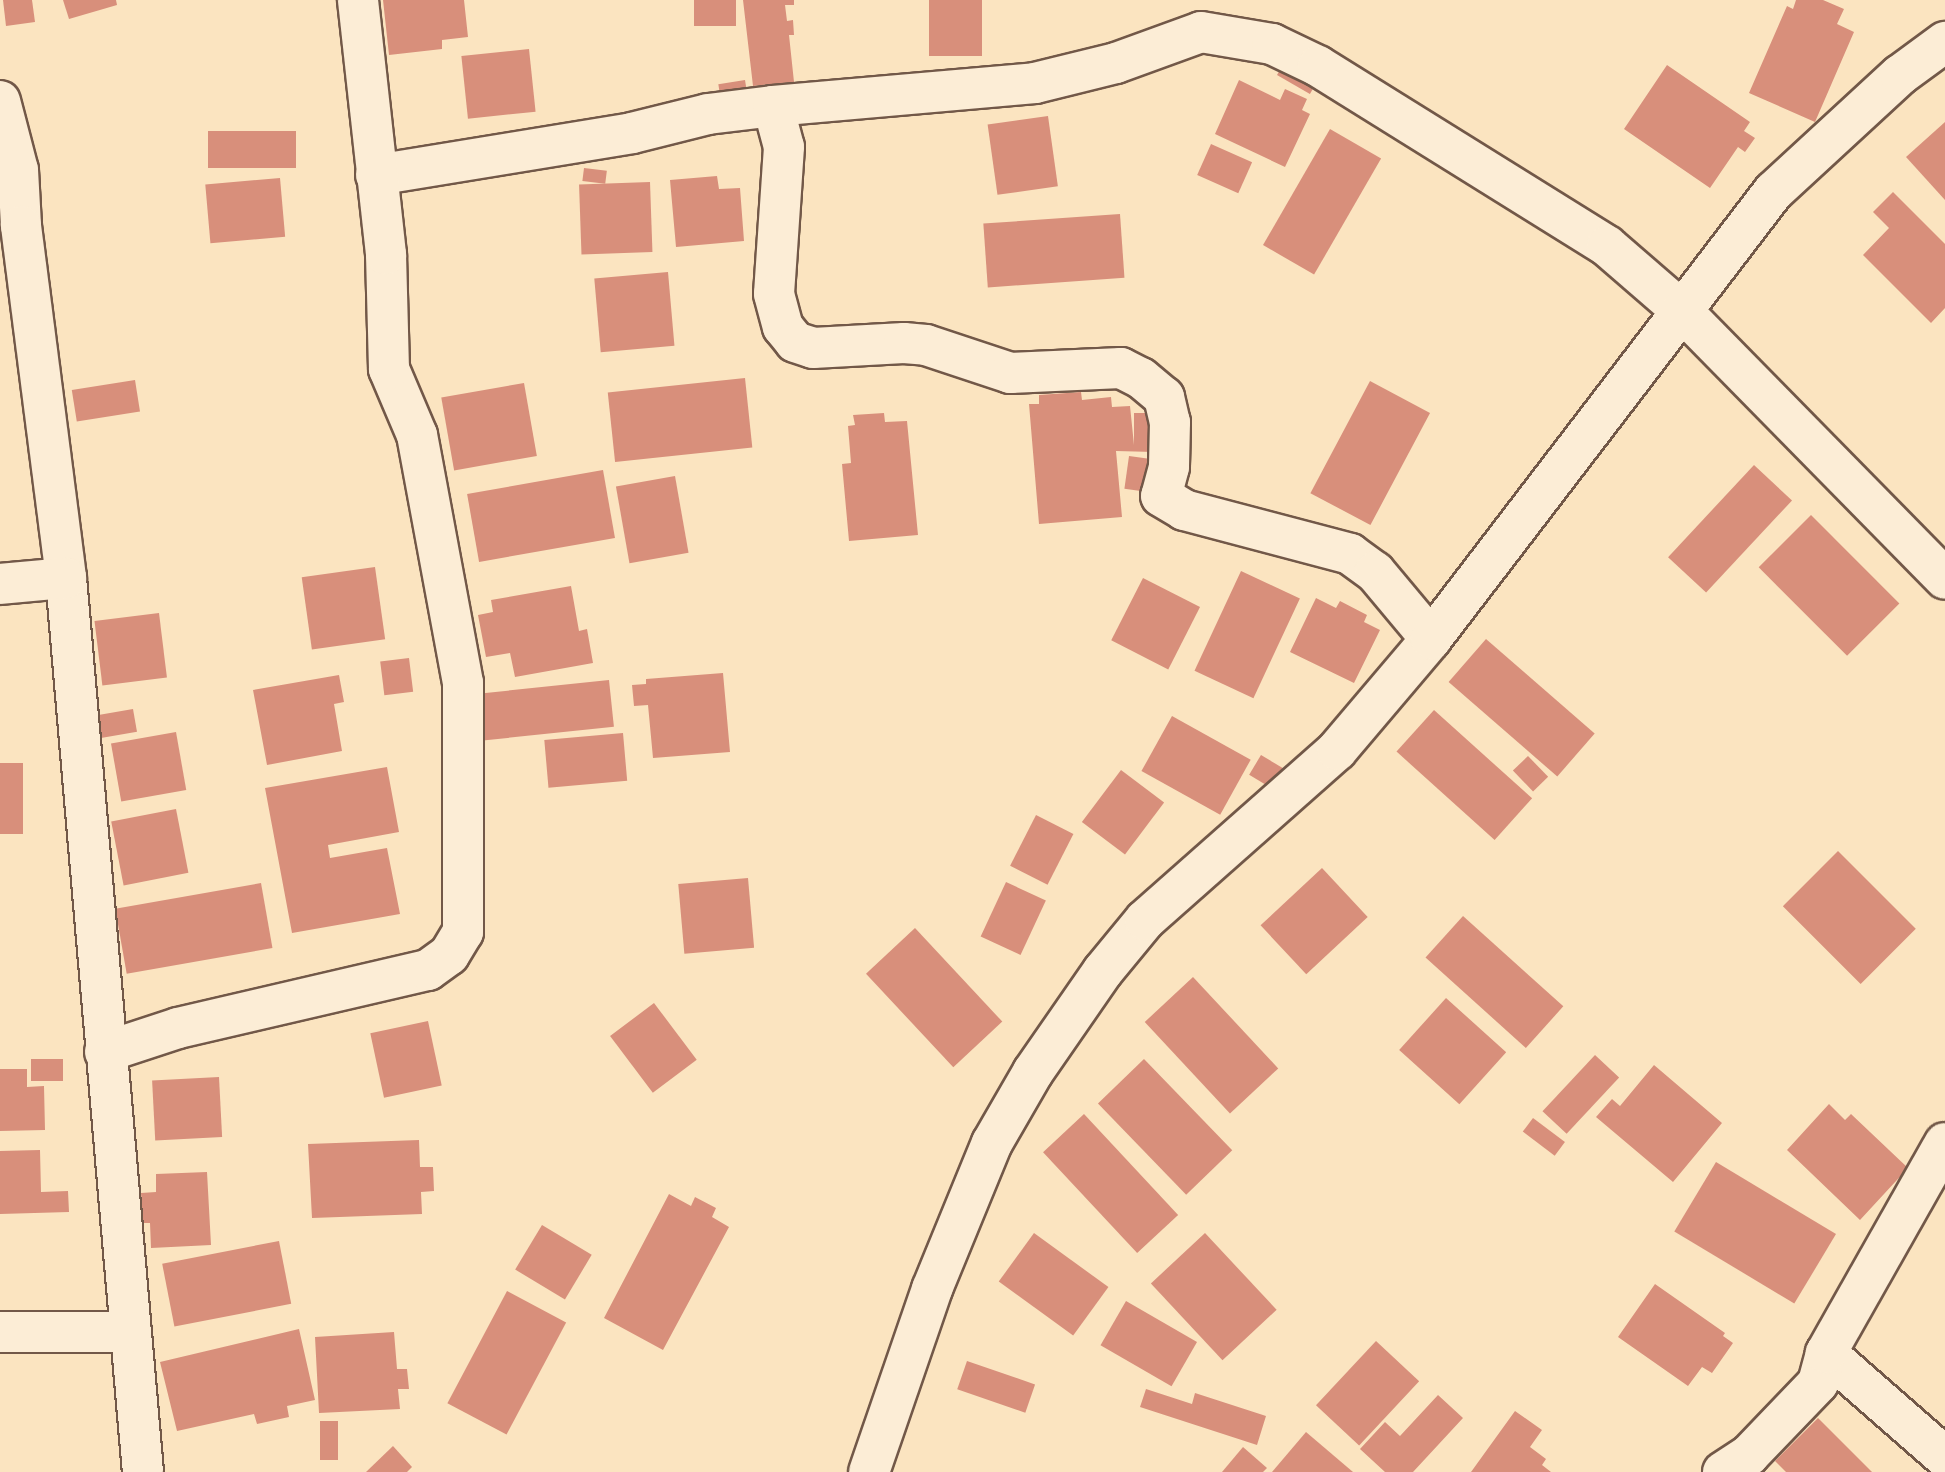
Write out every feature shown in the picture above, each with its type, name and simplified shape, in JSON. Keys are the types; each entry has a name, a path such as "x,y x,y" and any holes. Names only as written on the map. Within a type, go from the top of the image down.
{"street":[{"path":"105,1052 178,1028 428,970 449,955 463,932 463,683 417,435 389,369 386,254 358,0"},
{"path":"376,175 632,133 708,114 1035,83 1116,63 1201,32 1272,44 1318,66 1607,246 1682,311 1945,579"},
{"path":"869,1472 932,1289 992,1143 1033,1072 1103,971 1145,920 1337,750 1431,639 1773,192 1900,75 1945,42"},
{"path":"0,101 18,170 10,225 66,578 143,1472"},
{"path":"773,106 784,147 774,294 783,327 795,342 813,348 904,343 926,345 1010,373 1121,368 1141,378 1164,397 1170,422 1169,467 1161,496 1184,510 1350,554 1375,572 1431,639"},
{"path":"0,584 66,578"},
{"path":"1723,1472 1749,1455 1818,1383 1826,1353 1943,1149"},
{"path":"0,1332 131,1332"},
{"path":"1826,1353 1945,1457"}],"building":[{"path":"3,0 32,0 35,22 6,26"},
{"path":"63,0 116,0 117,5 69,19"},
{"path":"383,0 464,0 468,37 442,40 442,49 389,55"},
{"path":"694,0 736,0 736,26 694,26"},
{"path":"743,0 794,0 794,5 785,5 787,21 793,20 794,35 789,35 794,82 753,86"},
{"path":"929,0 982,0 982,56 929,56"},
{"path":"1796,0 1823,0 1844,9 1837,24 1854,32 1815,122 1749,93 1787,6 1793,9"},
{"path":"529,49 536,112 468,119 461,56"},
{"path":"1288,56 1321,75 1310,94 1277,75"},
{"path":"1667,65 1750,122 1744,131 1755,138 1745,152 1738,147 1710,188 1624,129"},
{"path":"745,80 749,105 722,109 718,84"},
{"path":"1239,80 1280,100 1285,89 1307,99 1302,110 1310,114 1285,167 1215,134"},
{"path":"1048,116 1058,186 997,195 988,124"},
{"path":"1945,122 1945,200 1906,157"},
{"path":"1330,129 1381,158 1314,275 1263,245"},
{"path":"208,131 296,131 296,168 208,168"},
{"path":"1211,144 1252,162 1238,193 1197,175"},
{"path":"584,168 607,171 605,184 582,181"},
{"path":"717,176 719,189 740,188 744,241 676,247 670,180"},
{"path":"280,178 285,237 210,243 205,185"},
{"path":"650,182 652,252 581,254 579,184"},
{"path":"1893,192 1945,244 1945,308 1931,323 1863,255 1889,228 1873,212"},
{"path":"1120,214 1124,278 988,287 983,224"},
{"path":"668,272 674,346 601,352 594,278"},
{"path":"745,378 752,448 615,462 608,392"},
{"path":"135,380 140,412 77,422 72,390"},
{"path":"1370,381 1430,413 1370,525 1310,493"},
{"path":"524,383 537,456 454,470 441,398"},
{"path":"1081,392 1082,400 1111,397 1112,407 1130,406 1134,445 1134,413 1153,413 1154,452 1116,451 1122,517 1039,524 1029,404 1039,404 1039,395"},
{"path":"884,413 885,422 907,421 918,535 849,541 842,464 851,463 848,426 855,425 853,415"},
{"path":"1129,456 1151,459 1146,492 1124,489"},
{"path":"1754,465 1792,500 1706,593 1668,557"},
{"path":"603,470 615,538 479,562 467,494"},
{"path":"675,476 689,553 629,563 616,486"},
{"path":"1811,515 1899,603 1847,656 1759,567"},
{"path":"375,567 385,639 312,650 302,577"},
{"path":"1241,571 1300,598 1253,698 1195,671"},
{"path":"1143,578 1200,607 1168,669 1111,640"},
{"path":"571,586 579,631 587,629 593,663 515,677 510,653 486,657 478,615 493,612 491,600"},
{"path":"1316,598 1336,608 1340,601 1367,615 1364,622 1380,630 1354,683 1290,652"},
{"path":"159,613 167,678 102,685 94,621"},
{"path":"1486,639 1595,733 1557,776 1449,682"},
{"path":"409,658 413,692 384,695 380,662"},
{"path":"723,673 730,752 653,758 648,705 634,706 632,685 646,684 646,679"},
{"path":"339,675 344,702 334,704 342,751 267,765 253,690"},
{"path":"609,680 614,727 476,741 471,695"},
{"path":"133,709 137,732 100,738 96,716"},
{"path":"1434,710 1532,798 1495,840 1397,752"},
{"path":"1172,716 1251,760 1220,815 1141,771"},
{"path":"176,732 186,790 121,802 111,743"},
{"path":"623,733 627,781 548,788 544,740"},
{"path":"1261,755 1291,773 1279,793 1249,775"},
{"path":"1528,756 1548,777 1533,791 1513,771"},
{"path":"0,763 23,763 23,834 0,834"},
{"path":"387,767 399,832 328,845 330,858 387,848 400,914 292,933 265,788"},
{"path":"1121,770 1164,802 1125,854 1082,822"},
{"path":"176,809 188,873 124,885 111,822"},
{"path":"1036,815 1073,834 1048,885 1010,866"},
{"path":"1838,851 1916,929 1861,984 1783,906"},
{"path":"1322,868 1368,917 1306,974 1261,925"},
{"path":"748,878 754,948 684,954 678,884"},
{"path":"1006,882 1046,901 1021,955 981,936"},
{"path":"261,883 272,948 127,974 115,909"},
{"path":"1463,916 1563,1006 1526,1048 1426,958"},
{"path":"915,928 1002,1022 953,1067 866,974"},
{"path":"1193,977 1278,1068 1230,1113 1145,1022"},
{"path":"1446,998 1506,1052 1459,1104 1399,1050"},
{"path":"654,1003 697,1060 653,1093 610,1036"},
{"path":"428,1021 442,1086 384,1098 370,1033"},
{"path":"1595,1055 1619,1078 1567,1134 1542,1111"},
{"path":"31,1059 63,1059 63,1081 31,1081"},
{"path":"1144,1059 1232,1150 1186,1195 1098,1103"},
{"path":"1654,1065 1722,1123 1673,1182 1596,1117 1612,1099 1620,1106"},
{"path":"0,1069 27,1069 27,1087 44,1086 45,1130 0,1131"},
{"path":"219,1077 222,1137 155,1140 152,1081"},
{"path":"1829,1104 1845,1120 1851,1114 1908,1168 1860,1220 1787,1150"},
{"path":"1084,1114 1178,1215 1137,1253 1043,1152"},
{"path":"1533,1118 1565,1142 1555,1156 1523,1132"},
{"path":"419,1140 420,1167 433,1167 434,1191 421,1192 422,1214 312,1218 308,1144"},
{"path":"40,1150 41,1192 68,1191 69,1212 0,1214 0,1151"},
{"path":"1716,1162 1836,1234 1794,1304 1674,1231"},
{"path":"207,1172 211,1245 151,1248 150,1223 143,1223 141,1193 156,1192 156,1174"},
{"path":"669,1194 691,1206 695,1197 716,1208 712,1217 729,1227 663,1350 604,1318"},
{"path":"542,1225 592,1255 565,1299 515,1270"},
{"path":"1034,1233 1108,1287 1073,1336 999,1282"},
{"path":"1205,1233 1277,1310 1222,1360 1151,1283"},
{"path":"279,1241 291,1304 174,1327 162,1264"},
{"path":"1655,1284 1725,1333 1723,1336 1733,1343 1712,1373 1702,1367 1688,1386 1618,1337"},
{"path":"507,1291 566,1322 507,1435 447,1403"},
{"path":"1126,1301 1197,1342 1172,1386 1100,1345"},
{"path":"299,1329 315,1400 287,1406 289,1417 257,1424 254,1414 177,1431 160,1362"},
{"path":"394,1332 397,1369 407,1369 409,1389 398,1389 400,1409 319,1413 315,1337"},
{"path":"1376,1341 1419,1381 1359,1446 1316,1405"},
{"path":"967,1361 1035,1384 1025,1413 957,1389"},
{"path":"1146,1389 1192,1404 1195,1393 1266,1416 1257,1445 1140,1407"},
{"path":"1438,1395 1463,1418 1413,1472 1385,1472 1360,1449 1385,1422 1400,1436"},
{"path":"1515,1411 1542,1430 1530,1447 1546,1459 1542,1465 1551,1472 1471,1472"},
{"path":"1818,1418 1872,1472 1786,1472 1775,1461"},
{"path":"320,1421 338,1421 338,1460 320,1460"},
{"path":"1306,1432 1353,1472 1272,1472"},
{"path":"393,1446 412,1467 407,1472 366,1472"},
{"path":"1243,1447 1267,1468 1263,1472 1222,1472"}]}
